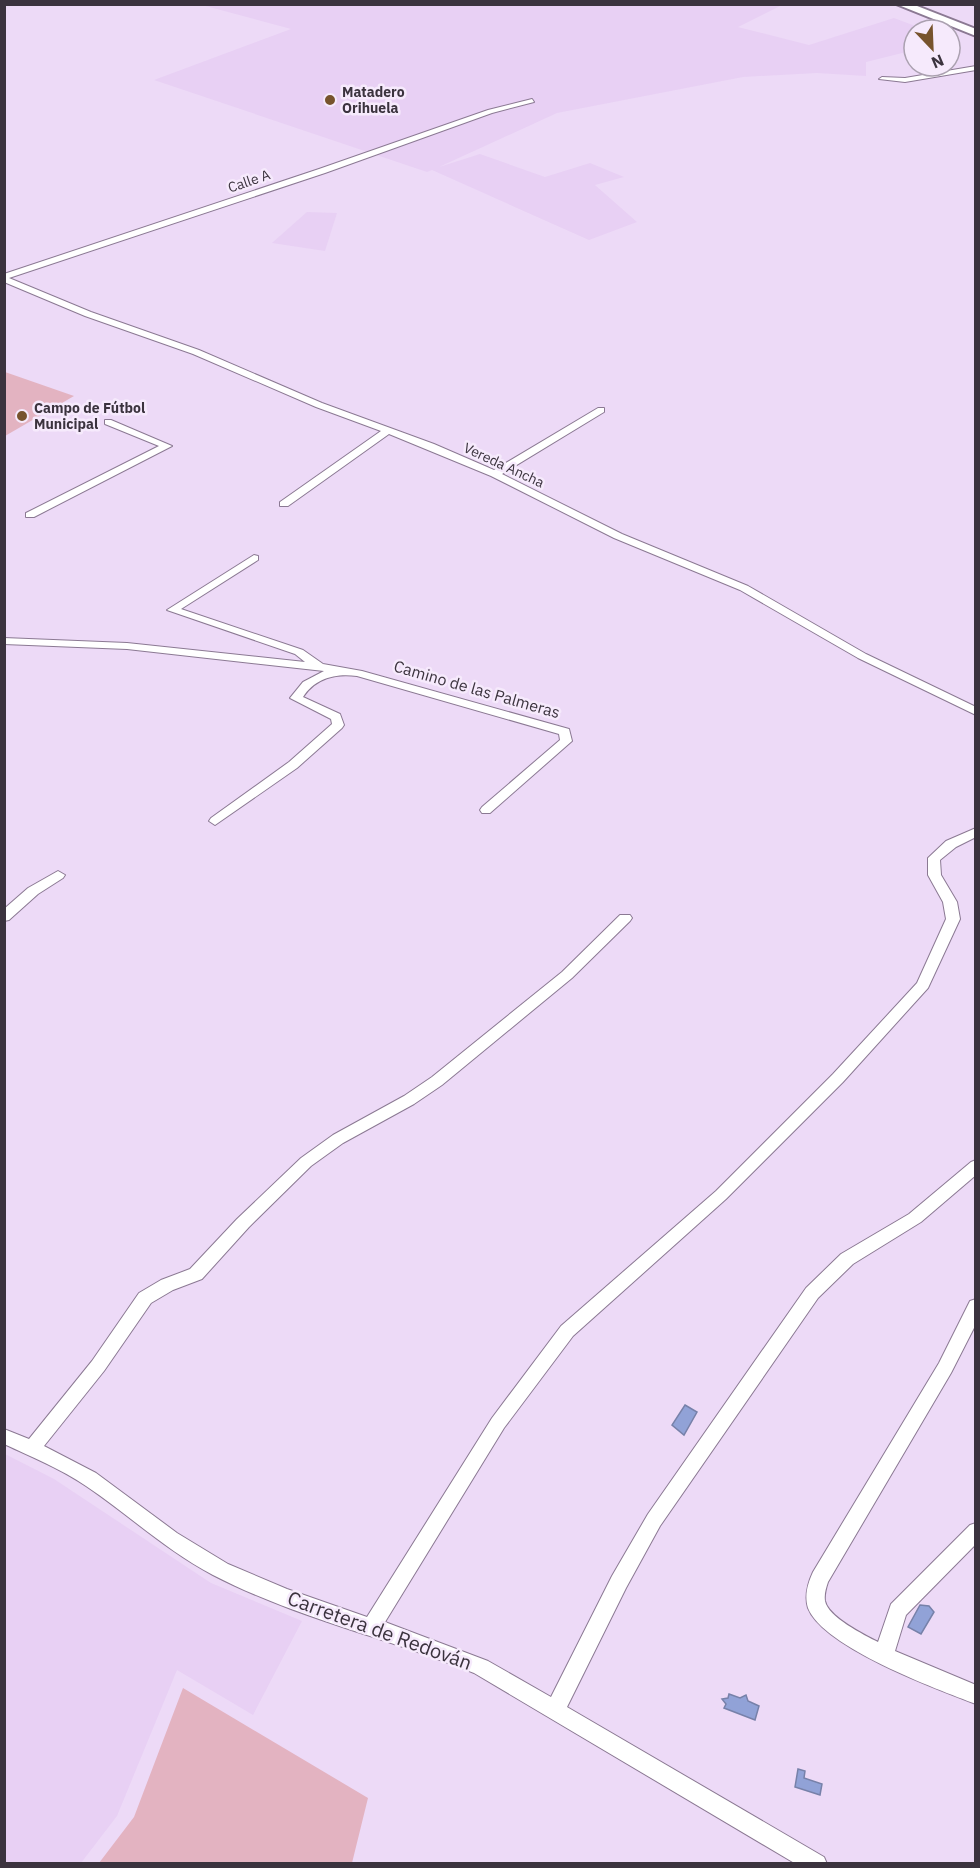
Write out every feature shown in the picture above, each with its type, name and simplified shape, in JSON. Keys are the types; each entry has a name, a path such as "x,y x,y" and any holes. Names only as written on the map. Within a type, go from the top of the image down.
{"highway":[{"path":"900,4 975,33"}],"street":[{"path":"882,79 905,80 975,68"},
{"path":"502,108 532,101"},
{"path":"502,108 540,106"},
{"name":"Calle A","path":"4,278 502,108"},
{"name":"Vereda Ancha","path":"4,278 44,297 196,352 318,405 388,430 495,474 618,537 744,588 862,656 975,712"},
{"path":"495,474 601,410"},
{"path":"30,515 167,446 108,422"},
{"path":"284,504 388,430"},
{"path":"254,558 172,610 299,652 320,667"},
{"name":"Camino de las Palmeras","path":"4,641 127,646 320,667 377,678 566,732 566,741 486,810"},
{"path":"215,821 293,765 338,725 336,717 296,698 299,691 315,679 337,670"},
{"path":"372,1626 498,1423 567,1331 721,1195 838,1078 923,985 953,919 954,909 933,875 934,858 951,844 975,832"},
{"path":"4,916 38,887 58,874"},
{"path":"32,1448 98,1366 145,1298 167,1285 196,1274 243,1223 306,1162 338,1139 400,1105 437,1081 567,975 626,918"},
{"path":"555,1710 619,1582 654,1520 812,1293 847,1259 915,1218 975,1166"},
{"path":"975,1306 945,1368 820,1578 814,1596 818,1609 826,1620 873,1650 975,1695"},
{"name":"Carretera de Redován","path":"4,1437 32,1448 89,1479 177,1544 219,1569 257,1586 433,1646 481,1666 817,1863"},
{"path":"884,1654 898,1610 975,1531"}],"shaded area":[{"path":"784,4 738,27 809,45 894,18 902,21 902,53 866,62 866,76 817,73 743,77 557,113 439,167 480,154 545,177 590,163 624,177 595,185 637,222 589,240 432,170 427,172 154,80 291,29 202,5"},
{"path":"307,212 337,213 325,251 272,243"},
{"name":"Campo de Fútbol Municipal","path":"5,372 74,396 5,436"},
{"path":"5,1454 54,1479 211,1583 302,1621 253,1715 177,1670 117,1816 81,1863 5,1863"},
{"path":"183,1688 368,1798 352,1863 99,1863 134,1817"}],"water":[{"path":"685,1405 697,1412 684,1435 672,1425"},
{"path":"920,1605 929,1606 934,1612 921,1634 908,1627"},
{"path":"729,1694 740,1698 746,1695 748,1701 759,1706 755,1720 724,1708 726,1704 722,1699 728,1698"},
{"path":"798,1769 805,1771 804,1778 822,1784 820,1795 795,1787"}],"place":[{"name":"Matadero Orihuela","path":"330,100"},
{"name":"Campo de Fútbol Municipal","path":"22,416"}]}
